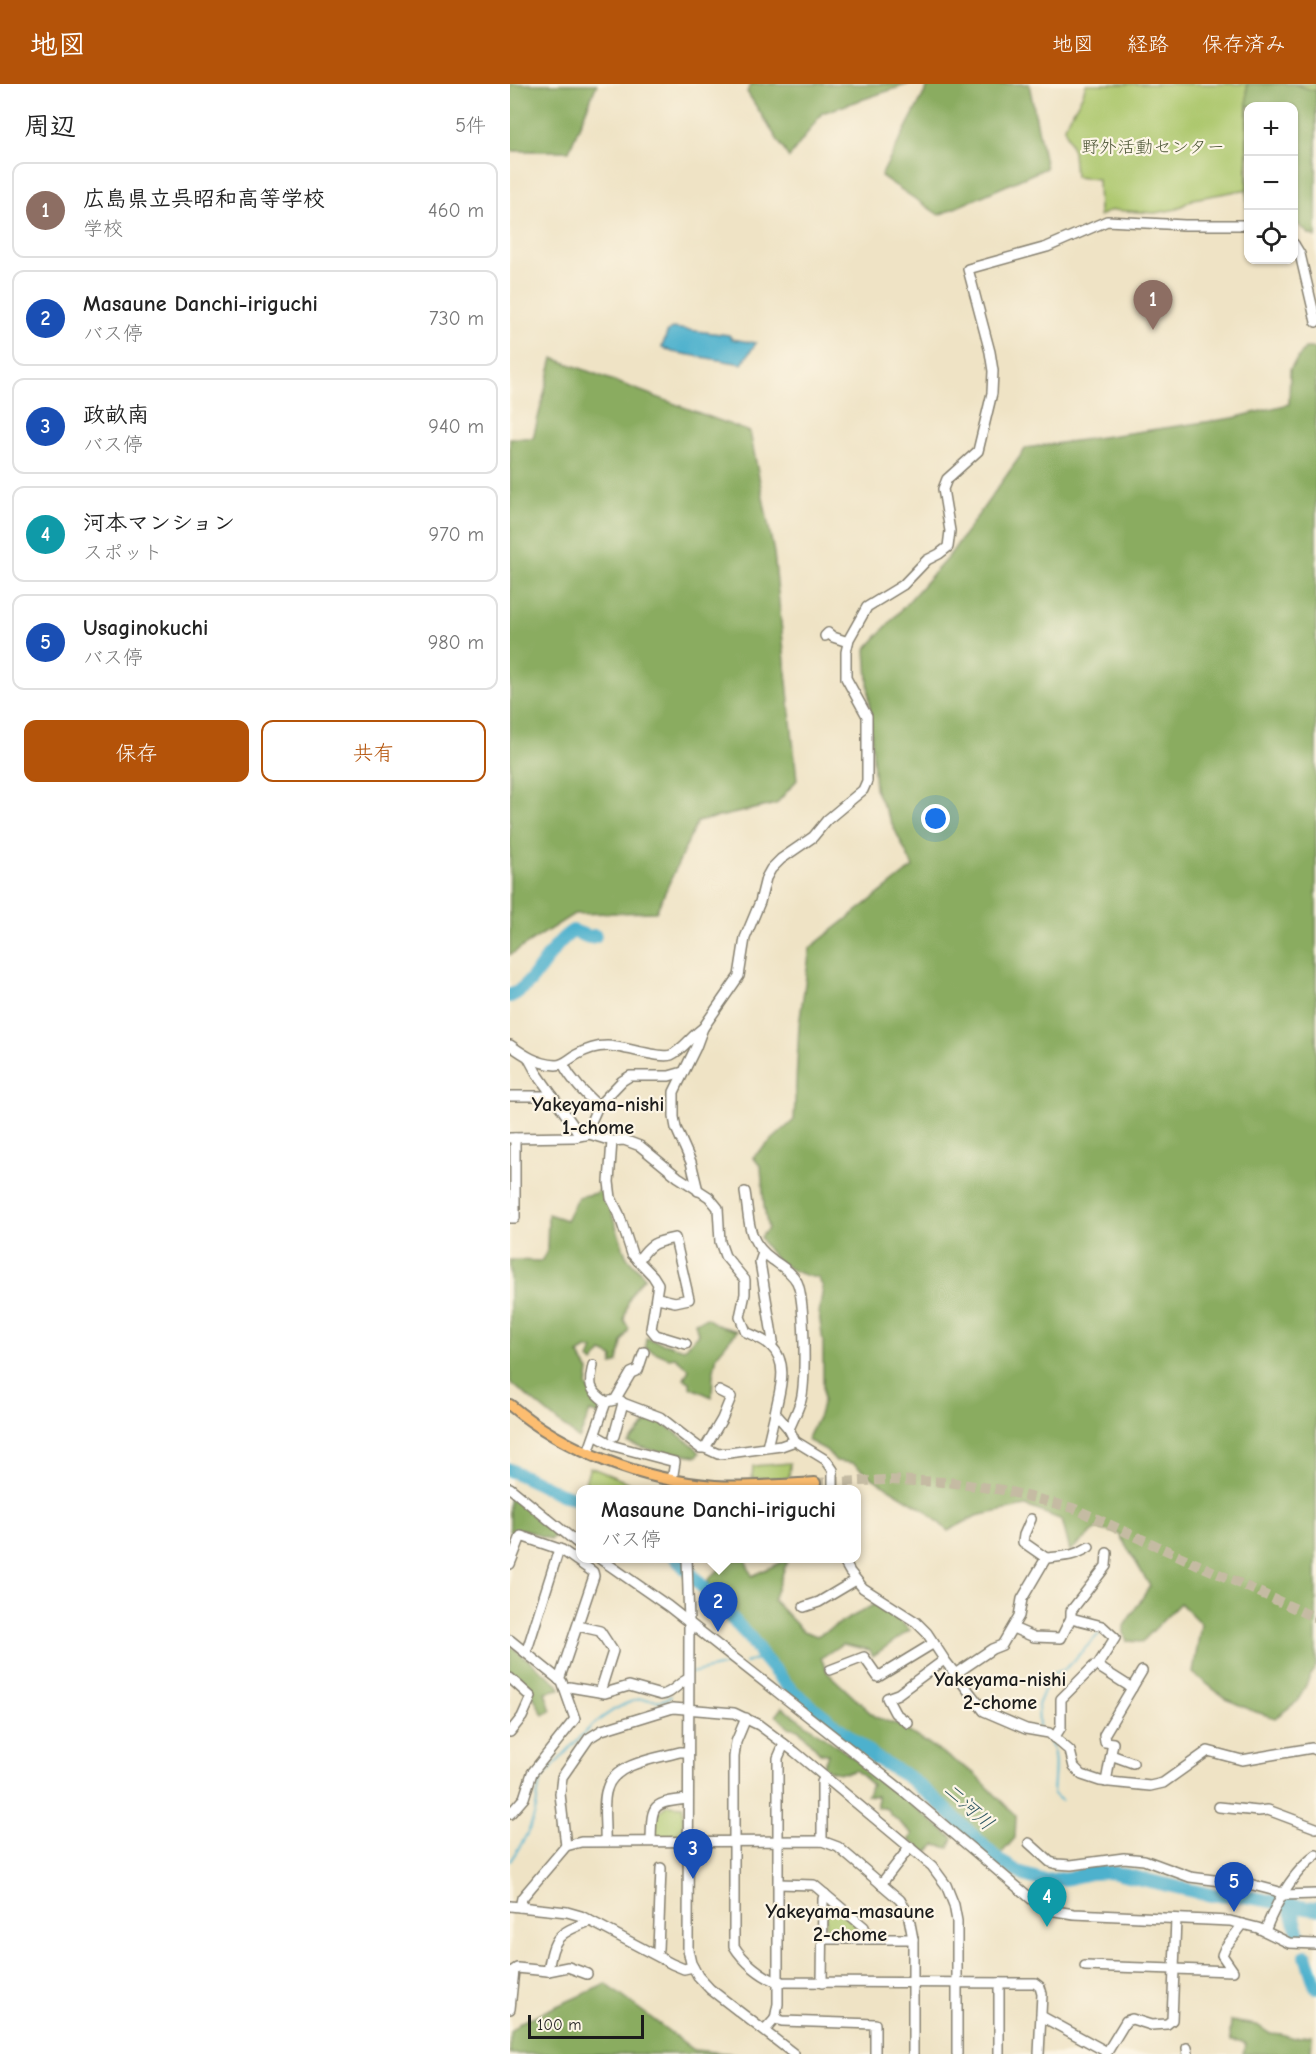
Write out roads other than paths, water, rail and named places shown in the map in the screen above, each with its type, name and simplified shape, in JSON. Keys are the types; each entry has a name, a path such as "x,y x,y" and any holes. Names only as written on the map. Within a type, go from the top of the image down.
{"main road":[{"path":"510,1405 550,1433 588,1453 618,1465 684,1485"},
{"path":"787,1485 815,1483"}],"street":[{"path":"698,1191 692,1162 680,1139 674,1118 674,1092 703,1028 739,976 745,938 771,869 781,859 813,837 827,820 863,790 867,780 867,716 846,678 848,642 867,607 903,585 927,560 948,547 950,531 943,489 947,479 978,451 992,393 993,371 968,269 1047,247 1107,221 1244,225"},
{"path":"1298,251 1316,322"},
{"path":"825,636 828,633 848,642"},
{"path":"529,1059 556,1065 563,1064 585,1050 605,1046 636,1049 659,1056 671,1055 703,1028"},
{"path":"510,1044 529,1059 553,1096 583,1135"},
{"path":"563,1064 579,1088 598,1106"},
{"path":"583,1135 598,1106 622,1081 630,1076 669,1076 684,1072"},
{"path":"510,1096 553,1096"},
{"path":"510,1218 515,1218 513,1138 583,1135 612,1141 624,1140 640,1146 709,1197 718,1208 720,1242 725,1256 745,1280 745,1294 740,1317 746,1332 771,1346 779,1359 783,1374 767,1447"},
{"path":"612,1141 609,1182 611,1198 619,1214 632,1254 658,1284 658,1298 651,1329 656,1335 686,1344"},
{"path":"746,1192 755,1243 764,1253 789,1271 797,1282 802,1312 804,1375 801,1400 789,1429"},
{"path":"638,1260 655,1242 675,1238 689,1299 675,1302 658,1298"},
{"path":"764,1253 760,1262 773,1341 771,1346"},
{"path":"614,1436 620,1400 631,1373 638,1370 644,1352"},
{"path":"593,1365 590,1386 593,1392 606,1402"},
{"path":"705,1448 723,1419 731,1397 719,1391"},
{"path":"606,1402 620,1400 660,1417 700,1448 718,1454 781,1446 795,1441"},
{"path":"588,1453 606,1402"},
{"path":"775,1413 789,1429 795,1441 826,1460 833,1470 832,1485"},
{"path":"595,1435 614,1446 675,1462 672,1480"},
{"path":"510,1488 576,1542"},
{"path":"1031,1519 1023,1542 1046,1558 1069,1557 1089,1547"},
{"path":"510,1564 521,1536 559,1549 576,1560"},
{"path":"525,1652 559,1549"},
{"path":"1013,1628 1034,1637 1061,1638 1071,1618 1071,1611 1106,1566 1107,1553"},
{"path":"955,1674 992,1649 1002,1645 1019,1616 1022,1599 1046,1558"},
{"path":"559,1680 594,1576 593,1572 580,1563"},
{"path":"605,1563 689,1623 907,1794 1035,1902 1049,1910 1074,1914 1243,1924 1266,1928 1289,1943 1307,1945"},
{"path":"687,1563 689,1623 688,1950 698,1976 710,1989 794,2054"},
{"path":"845,1563 856,1580 867,1591 916,1622 927,1633 944,1660 984,1711 1016,1725 1049,1733 1070,1750 1074,1767 1082,1775 1106,1782 1137,1786 1163,1783 1208,1751 1242,1760 1315,1746"},
{"path":"804,1607 819,1602 856,1580"},
{"path":"1071,1618 1102,1626 1115,1638 1099,1663 1102,1669 1132,1688"},
{"path":"578,1626 600,1631 613,1651 600,1692"},
{"path":"510,1640 559,1680 565,1689 575,1719 532,1773 524,1798 512,1810"},
{"path":"830,1671 864,1657 878,1677 934,1643"},
{"path":"908,1723 895,1713 887,1698 898,1694 944,1660"},
{"path":"1054,1737 1061,1727 1061,1699 1094,1666"},
{"path":"1124,1746 1105,1742 1104,1735 1142,1671"},
{"path":"565,1689 569,1687 610,1692 629,1686 666,1695 688,1676"},
{"path":"510,1678 531,1696 522,1717 510,1731"},
{"path":"566,1846 560,1794 562,1777 588,1738 602,1730 672,1708 734,1713 746,1718 784,1744 910,1847 932,1866 946,1885 954,1905 957,1921 957,2054"},
{"path":"746,1718 736,1742 734,1757 734,1946 739,1954 769,1979 778,1982 1035,1983 1040,1987 1042,1994 1039,2054"},
{"path":"1106,1782 1113,1743"},
{"path":"765,2030 775,2019 778,1982 778,1758 784,1744"},
{"path":"605,1841 606,1791 613,1777 626,1768 680,1752 688,1752"},
{"path":"1111,1755 1133,1763"},
{"path":"822,1841 822,1782 825,1777"},
{"path":"651,1841 651,1813 655,1807 666,1801 688,1799"},
{"path":"1219,1807 1268,1810 1316,1828"},
{"path":"515,1907 566,1846 581,1842 822,1841 838,1847 900,1900 908,1913 914,1940 913,2054"},
{"path":"1029,1844 1050,1862 1057,1864 1071,1865 1124,1858 1144,1860 1190,1877 1253,1885 1276,1890 1282,1896 1316,1894"},
{"path":"881,1884 910,1847"},
{"path":"1266,1928 1282,1896 1303,1865 1316,1854"},
{"path":"658,1950 661,1868"},
{"path":"778,1884 814,1885 864,1927 867,1939"},
{"path":"822,1983 823,1899 825,1894"},
{"path":"515,1907 567,1912 590,1921 672,1964 684,1969 693,1967"},
{"path":"1041,2016 1106,2053 1126,2021 1132,2019 1151,2025 1167,2024 1172,2020 1176,1919"},
{"path":"548,1971 552,1945 564,1930 590,1921"},
{"path":"1085,1966 1233,1971 1222,1955 1243,1924"},
{"path":"823,1939 914,1940"},
{"path":"510,2009 514,1970 517,1968 548,1971 568,1967 587,1974"},
{"path":"999,1983 999,2054"},
{"path":"775,2019 875,2024 875,2054"}],"water":[{"path":"672,328 729,335 732,339 756,343 742,364 672,352 662,347 667,333"}],"waterway":[{"path":"510,996 528,983 556,946 573,931 589,937 595,936"},
{"name":"二河川","path":"510,1470 576,1499"},
{"name":"二河川","path":"681,1563 751,1639 791,1690 876,1758 908,1777 937,1801 999,1861 1024,1875 1045,1881 1090,1873 1111,1872 1211,1895 1250,1897 1316,1909"},
{"path":"1039,1727 1038,1705 1051,1674 1064,1670 1099,1634"},
{"path":"745,1663 763,1657"},
{"path":"691,1673 732,1664"},
{"path":"510,1861 532,1822 541,1780 572,1745 595,1723 622,1706 640,1699 663,1700 671,1696"},
{"path":"1049,1738 1055,1772 1053,1794 1062,1801"},
{"path":"1290,1906 1300,1937"},
{"path":"1306,1956 1316,1987"}],"tunnel":[{"path":"815,1483 886,1480 948,1482 1003,1490 1073,1508 1316,1618"}],"place":[{"name":"広島県立呉昭和高等学校","path":"1153,330"},
{"name":"Masaune Danchi-iriguchi","path":"718,1632"},
{"name":"政畝南","path":"693,1879"},
{"name":"Usaginokuchi","path":"1234,1912"},
{"name":"河本マンション","path":"1047,1927"}],"district":[{"name":"Yakeyama-nishi 1-chome","path":"598,1116"},
{"name":"Yakeyama-nishi 2-chome","path":"1000,1690"},
{"name":"Yakeyama-masaune 2-chome","path":"850,1922"}],"park label":[{"name":"野外活動センター","path":"1153,147"}]}
